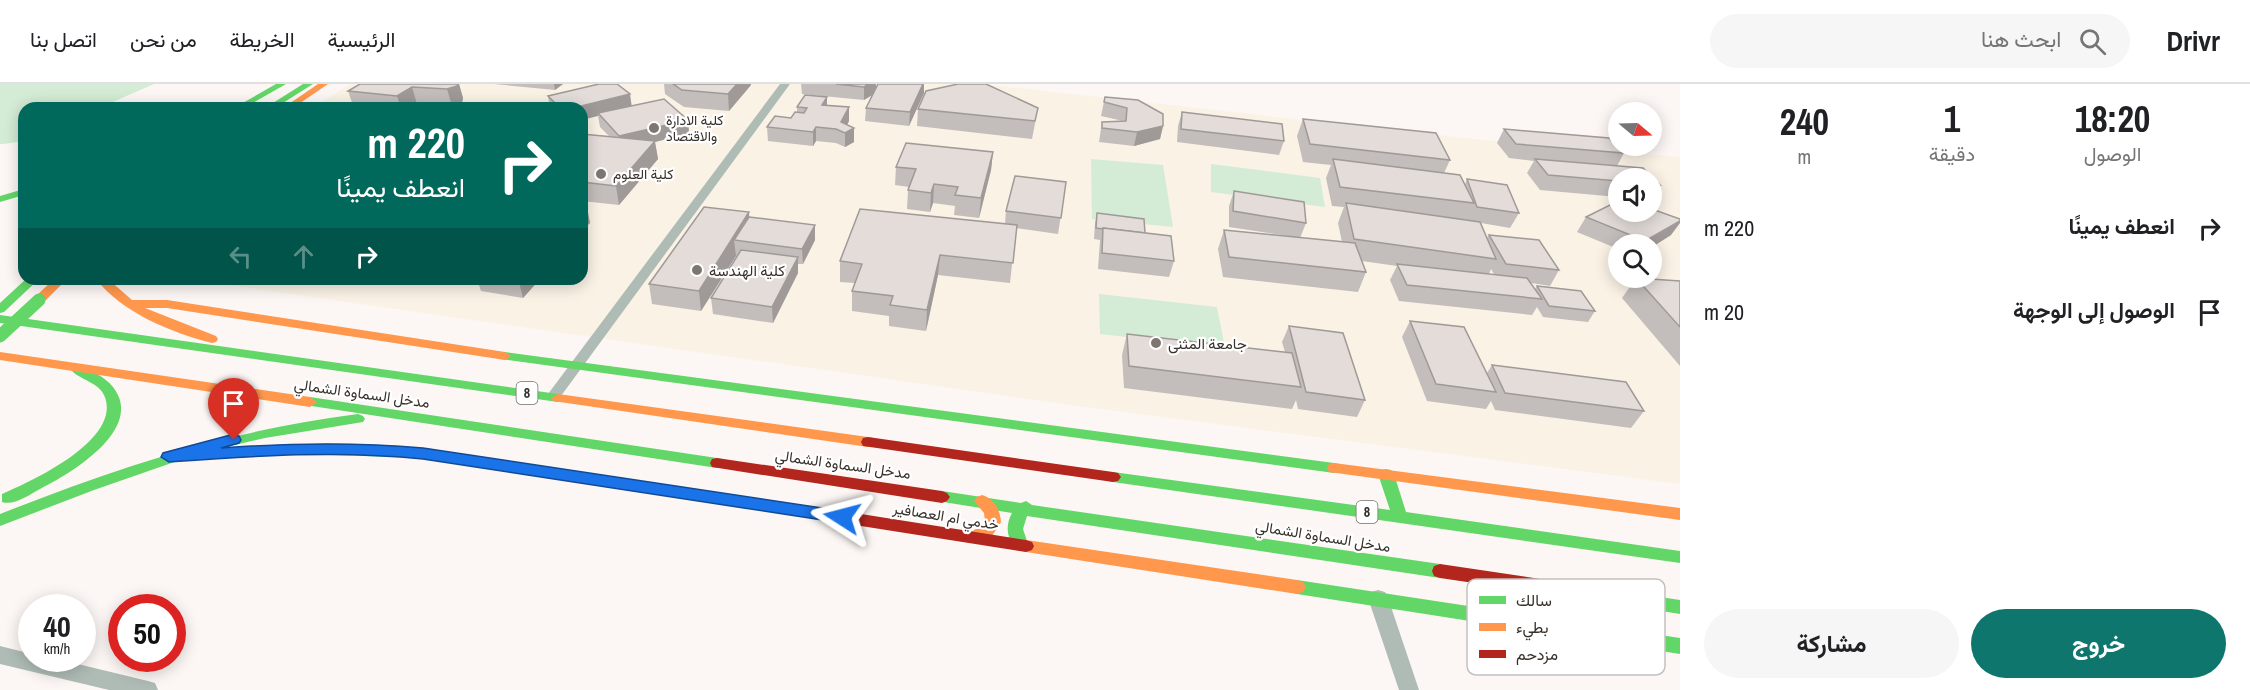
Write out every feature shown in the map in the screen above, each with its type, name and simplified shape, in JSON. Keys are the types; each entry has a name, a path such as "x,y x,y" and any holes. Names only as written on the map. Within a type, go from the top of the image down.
{"main road":[{"path":"249,102 282,84"},
{"path":"266,102 295,84"},
{"path":"279,102 309,84"},
{"path":"296,102 324,84"},
{"path":"0,199 18,194"},
{"path":"0,209 18,208"},
{"path":"0,309 26,285"},
{"path":"0,336 55,285"},
{"path":"107,285 115,295 131,304 250,354"},
{"path":"131,304 167,304 576,367 1680,514"},
{"name":"مدخل السماوة الشمالي","path":"0,319 1680,557"},
{"name":"مدخل السماوة الشمالي","path":"0,356 1026,507 1497,579"},
{"path":"0,500 38,485 71,464 99,439 113,418 113,400 108,392 99,382 71,367"},
{"path":"0,519 113,475 169,457 256,434 353,419 414,417"},
{"name":"خدمي ام العصافير","path":"169,457 297,448 402,451 990,537 1017,538 1467,612"},
{"path":"1386,474 1400,517"},
{"path":"982,501 993,514 990,537"},
{"path":"1017,538 1015,520 1026,507"},
{"name":"مدخل السماوة الشمالي","path":"1665,605 1680,607"},
{"name":"خدمي ام العصافير","path":"1665,644 1680,646"}],"street":[{"path":"553,397 785,84"},
{"path":"1378,598 1409,690"},
{"path":"0,655 148,690"}],"shaded area":[{"name":"جامعة المثنى","path":"350,84 982,84 1484,140 1608,151 1608,156 1680,157 1680,484 1077,406 228,285 588,285 588,102 322,102"}],"green space":[{"path":"0,84 154,84 113,102 18,102 18,142 0,144"},
{"path":"1091,159 1163,165 1173,227 1092,219"},
{"path":"1211,164 1320,178 1325,207 1211,192"},
{"path":"1099,294 1217,307 1225,348 1100,334"}],"building":[{"path":"360,84 458,84 447,89 412,87 397,96 348,91"},
{"path":"599,84 617,84 630,94 588,104 588,102 554,102 548,96"},
{"path":"673,84 737,84 728,94 682,90"},
{"path":"836,84 868,84 864,87"},
{"path":"878,84 923,84 910,112 866,108"},
{"path":"958,84 986,84 1038,108 1035,121 918,109 926,91"},
{"path":"805,95 827,97 822,105 849,107 841,122 854,128 845,133 836,129 816,127 813,132 767,127 775,116 791,118 795,112 804,113 807,108 797,107"},
{"path":"1105,97 1138,100 1163,114 1163,126 1137,132 1102,128 1102,122 1126,121 1127,108 1104,102"},
{"path":"664,99 688,120 619,136 598,113"},
{"path":"1182,112 1282,124 1284,141 1181,129"},
{"path":"1303,119 1436,133 1450,160 1310,144"},
{"path":"1504,129 1608,138 1608,152 1516,144"},
{"path":"588,135 655,141 616,186 588,183"},
{"path":"906,143 993,152 981,198 955,195 958,187 934,184 931,193 908,190 916,169 896,167"},
{"path":"1333,159 1460,175 1474,203 1340,187"},
{"path":"1535,159 1643,168 1608,168 1608,180 1548,175"},
{"path":"1015,176 1066,182 1061,218 1006,211"},
{"path":"1467,179 1507,185 1519,213 1477,207"},
{"path":"1234,191 1304,202 1306,223 1233,211"},
{"path":"1346,203 1480,222 1496,259 1354,239"},
{"path":"1608,206 1608,222 1662,222 1662,213 1680,219 1680,221 1657,234 1628,234 1586,217"},
{"path":"704,207 749,212 699,291 649,284"},
{"path":"860,209 1017,225 1013,263 940,255 927,310 890,305 893,296 852,291 862,264 840,261"},
{"path":"1097,213 1144,219 1145,233 1096,228"},
{"path":"749,217 815,225 802,249 734,240"},
{"path":"1103,228 1171,236 1174,261 1102,253"},
{"path":"1224,230 1355,243 1366,272 1229,257"},
{"path":"1489,235 1539,240 1559,270 1506,264"},
{"path":"741,250 798,257 772,307 711,298"},
{"path":"1397,264 1527,278 1542,299 1407,285"},
{"path":"1662,280 1680,281 1680,327 1645,288 1662,288"},
{"path":"1537,286 1581,291 1595,311 1549,306"},
{"path":"1410,321 1464,327 1496,392 1436,384"},
{"path":"1289,326 1343,333 1365,400 1306,392"},
{"path":"1127,334 1292,353 1301,387 1129,366"},
{"path":"1492,365 1626,382 1644,411 1505,393"}],"traffic: fast":[{"path":"249,102 282,84"},
{"path":"279,102 309,84"},
{"path":"0,199 18,194"},
{"path":"0,309 26,285"},
{"path":"0,336 39,300"},
{"path":"0,319 558,398"},
{"path":"505,356 1334,468"},
{"path":"7,498 39,483 79,458 109,428 115,411 111,395 101,383 78,370"},
{"path":"310,402 717,463"},
{"path":"0,520 88,486 176,456 265,433 358,419"},
{"path":"187,455 305,449 423,453 842,517"},
{"path":"1386,474 1400,517"},
{"path":"1113,477 1680,557"},
{"path":"942,497 1440,571"},
{"path":"1020,544 1015,529 1019,515 1026,507"},
{"path":"1297,587 1467,613"},
{"path":"1665,605 1680,607"},
{"path":"1665,644 1680,646"}],"traffic: slow":[{"path":"296,102 324,84"},
{"path":"39,300 55,285"},
{"path":"107,285 124,301 138,309 212,339"},
{"path":"131,304 167,304 505,356"},
{"path":"0,356 310,402"},
{"path":"558,398 868,442"},
{"path":"1334,468 1680,514"},
{"path":"975,537 986,532 993,522 992,511 982,501"},
{"path":"1026,546 1297,587"}],"traffic: jam":[{"path":"868,442 1113,477"},
{"path":"717,463 942,497"},
{"path":"842,517 1026,546"},
{"path":"1440,571 1493,579"}],"place":[{"name":"كلية الادارة والاقتصاد","path":"654,128"},
{"name":"كلية العلوم","path":"601,174"},
{"name":"كلية الهندسة","path":"697,270"},
{"name":"جامعة المثنى","path":"1156,343"}],"route":[{"path":"234,440 169,457 297,448 382,449 423,453 842,517"}]}
